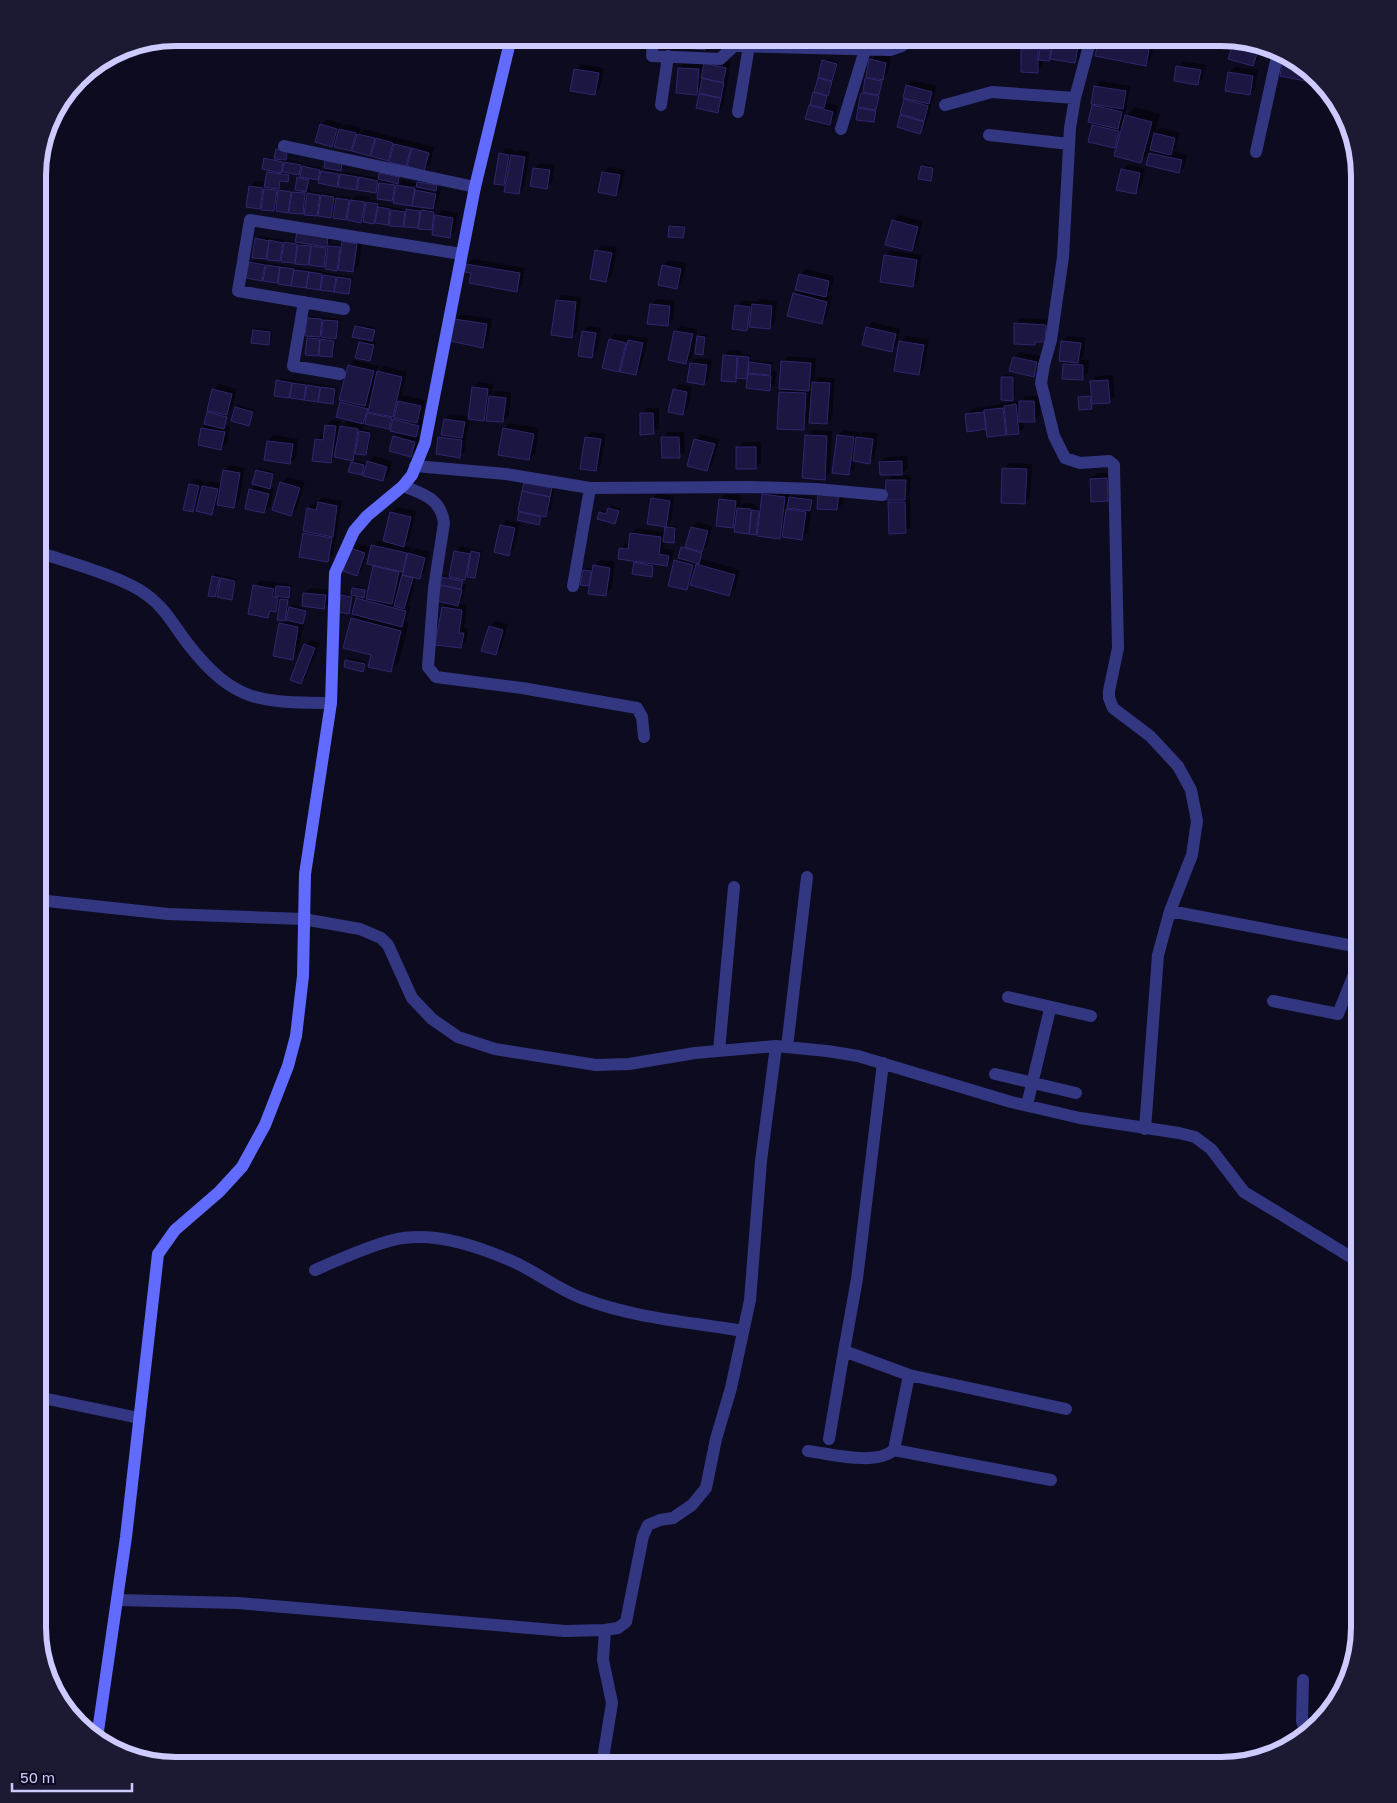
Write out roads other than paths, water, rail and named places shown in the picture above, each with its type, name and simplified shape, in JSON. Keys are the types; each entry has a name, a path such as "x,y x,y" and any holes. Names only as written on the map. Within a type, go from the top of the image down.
{"street":[{"path":"98,1731 117,1600 158,1254 175,1230 219,1192 242,1166 273,1107 288,1066 296,1036 303,976 305,874 331,703 335,620 334,585 339,561 361,524 403,486 416,466 428,433 475,187 509,46"},
{"path":"653,46 652,56 720,59 729,47"},
{"path":"738,112 749,47"},
{"path":"765,47 864,50 896,49 899,47"},
{"path":"1089,47 1075,98 1069,144 1066,232 1061,274 1042,383 1054,436 1065,458 1080,463 1110,460 1114,465 1118,648 1109,690 1113,708 1150,736 1178,766 1190,790 1196,808 1196,836 1192,855 1170,911 1156,967 1145,1129"},
{"path":"841,129 864,50"},
{"path":"661,105 668,56"},
{"path":"1256,152 1276,59"},
{"path":"945,105 992,92 1075,98"},
{"path":"989,135 1069,144"},
{"path":"284,146 475,187"},
{"path":"344,309 238,291 250,220 461,254"},
{"path":"304,302 293,366 340,374"},
{"path":"416,466 506,474 590,488 788,488 882,496"},
{"path":"403,486 433,499 443,514 444,523 434,588 428,667 430,671 436,677 522,688 637,708 642,718 644,737"},
{"path":"573,586 590,488"},
{"path":"47,555 124,583 146,594 162,608 204,662 218,676 242,693 273,702 331,703"},
{"path":"117,1600 238,1603 565,1631 605,1630 618,1628 626,1622 643,1536 648,1526 660,1520 673,1518 692,1505 706,1488 716,1439 731,1388 750,1300 761,1161 782,1046 807,877"},
{"path":"719,1051 734,887"},
{"path":"46,901 168,914 303,919 360,929 381,938 394,956 412,998 432,1019 458,1037 495,1049 596,1065 629,1064 719,1051 782,1046 858,1056 1027,1106 1145,1129 1179,1133 1199,1140 1218,1156 1244,1192 1351,1257"},
{"path":"1170,911 1351,945"},
{"path":"1273,1001 1338,1014 1351,983"},
{"path":"1008,997 1091,1016"},
{"path":"1027,1106 1050,1008"},
{"path":"830,1439 857,1279 883,1063"},
{"path":"995,1074 1076,1093"},
{"path":"315,1270 394,1240 428,1237 446,1240 514,1262 566,1291 603,1306 635,1314 743,1331"},
{"path":"844,1351 909,1375 1066,1409"},
{"path":"808,1451 869,1459 886,1457 894,1450 909,1375"},
{"path":"46,1399 139,1418"},
{"path":"894,1450 1051,1480"},
{"path":"603,1757 612,1702 603,1660 605,1630"},
{"path":"1303,1680 1302,1721 1304,1726"}]}
